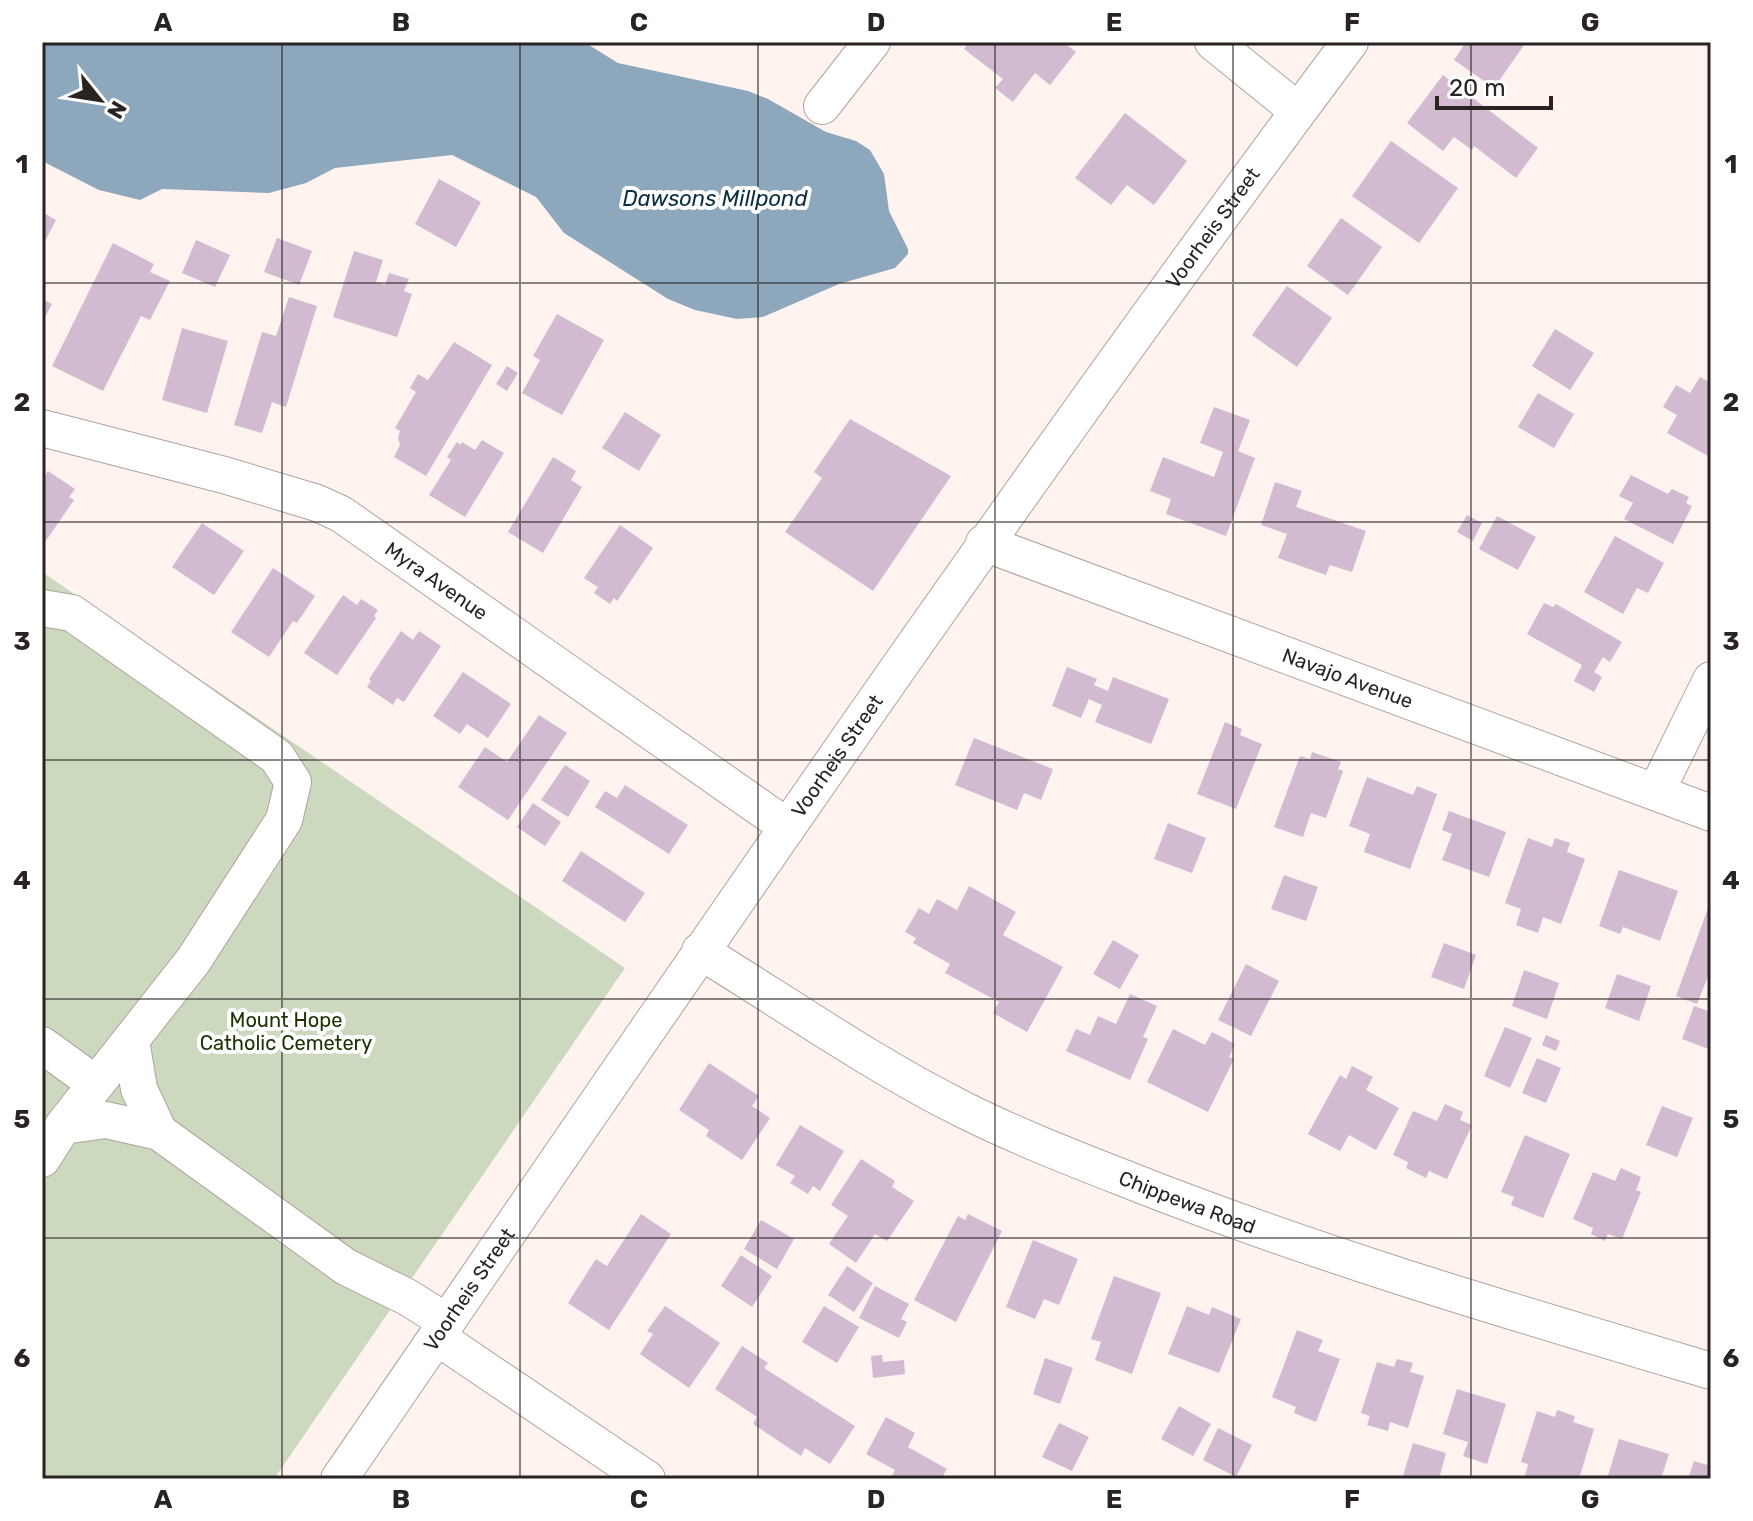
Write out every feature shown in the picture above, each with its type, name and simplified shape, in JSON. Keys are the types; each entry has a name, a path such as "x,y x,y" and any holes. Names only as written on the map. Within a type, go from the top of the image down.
{"street":[{"path":"822,106 872,42"},
{"path":"1213,42 1298,111"},
{"name":"Voorheis Street","path":"339,1479 786,826 984,543 1350,42"},
{"name":"Myra Avenue","path":"42,428 224,475 317,503 341,514 786,826"},
{"name":"Navajo Avenue","path":"984,543 1711,813"},
{"path":"42,608 72,613 277,757 293,782 284,820 193,961 63,1126 42,1159"},
{"path":"1656,792 1711,680"},
{"name":"Chippewa Road","path":"700,951 917,1085 1062,1153 1349,1261 1711,1371"},
{"path":"131,1040 139,1089 159,1132"},
{"path":"42,1045 96,1084"},
{"path":"63,1126 106,1120 159,1132 346,1267 407,1297 442,1330 647,1479"}],"green space":[{"name":"Mount Hope Catholic Cemetery","path":"42,572 625,968 274,1479 42,1479"}],"water":[{"name":"Dawsons Millpond","path":"42,42 584,42 618,63 748,91 826,132 856,141 870,150 884,174 889,211 908,254 895,268 839,284 763,317 737,319 695,310 668,299 564,233 536,197 452,155 335,168 306,183 269,193 162,189 140,200 99,190 42,161"}],"building":[{"path":"969,42 1063,42 1076,52 1050,85 1035,73 1013,102 995,88 1003,79 964,49"},
{"path":"1466,42 1521,42 1524,45 1494,88 1454,60"},
{"path":"1443,75 1538,148 1516,178 1474,146 1472,150 1454,137 1443,151 1407,123"},
{"path":"1125,113 1187,161 1154,205 1127,185 1111,205 1075,178"},
{"path":"1391,141 1458,188 1419,243 1352,196"},
{"path":"439,179 481,202 456,247 415,224"},
{"path":"42,212 56,220 42,247"},
{"path":"1341,218 1382,247 1348,295 1307,266"},
{"path":"277,238 312,251 299,285 264,272"},
{"path":"196,240 230,255 215,287 182,273"},
{"path":"113,243 154,264 150,272 170,281 150,320 141,316 103,391 52,366"},
{"path":"354,251 383,260 376,282 385,285 389,273 409,279 404,291 412,294 397,337 333,317"},
{"path":"1287,286 1332,318 1297,367 1252,335"},
{"path":"289,297 317,306 286,407 272,402 262,433 234,425 262,332 276,336"},
{"path":"42,299 52,304 42,323"},
{"path":"557,314 604,340 562,415 522,393 540,360 533,356"},
{"path":"182,328 228,341 207,413 162,400"},
{"path":"1555,329 1594,353 1570,390 1532,366"},
{"path":"454,342 492,365 426,476 394,457 400,445 400,431 395,428 416,392 410,388 418,374 428,380"},
{"path":"507,366 518,373 507,391 496,384"},
{"path":"1700,377 1711,383 1711,451 1708,456 1667,433 1677,415 1663,407 1676,385 1690,393"},
{"path":"1538,393 1574,414 1554,448 1518,427"},
{"path":"1214,407 1250,420 1238,451 1255,458 1226,536 1166,514 1171,499 1150,491 1163,457 1214,477 1223,452 1200,443"},
{"path":"625,412 661,435 639,471 602,448"},
{"path":"850,419 951,476 873,591 785,532 822,478 814,472"},
{"path":"482,440 504,453 465,517 429,495 451,460 447,457 457,442 475,450"},
{"path":"553,457 576,471 571,480 582,487 543,553 508,532"},
{"path":"48,471 75,489 69,497 74,500 45,542 42,540 42,480"},
{"path":"1631,475 1668,494 1672,489 1689,497 1686,503 1692,506 1673,544 1624,519 1633,503 1619,496"},
{"path":"1275,482 1302,491 1296,507 1366,531 1352,572 1330,565 1326,575 1278,558 1287,534 1261,525"},
{"path":"1467,515 1482,523 1473,541 1457,532"},
{"path":"1497,516 1536,537 1518,570 1479,549"},
{"path":"202,523 244,551 214,595 172,567"},
{"path":"620,525 653,548 617,601 614,598 610,604 594,593 598,587 584,578"},
{"path":"1615,536 1664,563 1648,593 1637,588 1623,614 1584,592"},
{"path":"273,568 315,596 297,623 293,621 269,657 231,632"},
{"path":"343,595 357,605 361,599 378,610 374,616 376,618 337,675 304,653"},
{"path":"1544,603 1553,607 1556,604 1622,642 1610,662 1603,657 1594,672 1602,677 1594,692 1574,681 1582,665 1527,634"},
{"path":"401,631 413,640 419,631 441,646 404,702 397,698 393,705 367,687 371,681 369,679"},
{"path":"1067,667 1097,679 1094,685 1108,691 1113,677 1169,699 1151,744 1095,722 1102,705 1089,699 1081,718 1052,706"},
{"path":"463,672 511,704 488,738 467,724 460,734 433,716"},
{"path":"539,715 567,733 508,820 458,787 485,747 507,762"},
{"path":"1225,722 1242,729 1240,735 1262,744 1236,809 1197,794"},
{"path":"974,738 1053,769 1041,800 1024,793 1017,810 955,785"},
{"path":"1312,752 1341,762 1338,769 1343,771 1326,818 1311,813 1303,837 1274,827 1300,756 1310,759"},
{"path":"565,765 590,781 568,817 541,800"},
{"path":"1367,777 1413,795 1417,786 1437,794 1410,869 1364,852 1370,834 1349,826"},
{"path":"625,785 688,825 669,854 595,807 605,791 617,798"},
{"path":"533,803 561,822 545,846 517,827"},
{"path":"1449,811 1506,832 1489,877 1442,860 1452,834 1442,830"},
{"path":"1168,823 1206,838 1192,873 1154,859"},
{"path":"1528,838 1552,847 1555,838 1570,843 1567,852 1585,859 1561,924 1543,917 1538,933 1516,925 1521,909 1505,903"},
{"path":"581,851 645,893 625,922 562,881"},
{"path":"1619,870 1678,891 1660,941 1623,927 1620,934 1599,926"},
{"path":"1284,875 1318,887 1306,921 1271,909"},
{"path":"969,886 1016,912 1003,935 1063,967 1027,1032 993,1013 999,1002 945,973 950,964 913,943 916,938 905,932 919,908 929,914 937,899 957,910"},
{"path":"1711,900 1711,969 1697,1004 1676,996"},
{"path":"1113,940 1139,955 1120,989 1093,974"},
{"path":"1444,943 1476,955 1464,989 1431,977"},
{"path":"1246,964 1279,981 1251,1036 1218,1020"},
{"path":"1524,970 1559,983 1547,1019 1512,1006"},
{"path":"1617,974 1651,986 1639,1021 1605,1008"},
{"path":"1130,994 1157,1006 1143,1037 1148,1039 1130,1080 1066,1051 1076,1029 1090,1035 1098,1016 1116,1024"},
{"path":"1694,1006 1711,1012 1711,1050 1682,1039"},
{"path":"1505,1027 1532,1038 1510,1088 1484,1076"},
{"path":"1173,1029 1205,1045 1212,1032 1235,1044 1229,1057 1234,1059 1208,1112 1147,1082"},
{"path":"1546,1035 1560,1041 1556,1051 1542,1045"},
{"path":"1537,1058 1561,1068 1546,1103 1522,1093"},
{"path":"709,1063 759,1096 752,1106 770,1118 742,1160 706,1136 709,1130 679,1110"},
{"path":"1352,1066 1373,1077 1366,1090 1399,1108 1376,1150 1349,1135 1340,1151 1308,1134 1340,1075 1346,1079"},
{"path":"1445,1104 1463,1112 1460,1120 1472,1125 1447,1179 1429,1171 1426,1178 1406,1168 1408,1162 1393,1155 1413,1111 1437,1121"},
{"path":"1662,1106 1693,1118 1677,1157 1646,1145"},
{"path":"800,1125 844,1151 820,1191 813,1186 808,1194 790,1183 795,1176 776,1165"},
{"path":"1525,1135 1570,1154 1543,1218 1511,1205 1514,1197 1501,1192"},
{"path":"861,1159 895,1181 892,1187 914,1201 887,1241 875,1234 856,1263 829,1244 848,1216 831,1205"},
{"path":"1621,1168 1641,1177 1636,1190 1641,1192 1622,1239 1608,1234 1605,1241 1591,1234 1593,1228 1573,1219 1593,1172 1615,1181"},
{"path":"641,1214 671,1234 609,1330 568,1303 596,1259 607,1266"},
{"path":"968,1214 1002,1231 956,1322 914,1300 958,1216 965,1220"},
{"path":"761,1220 794,1239 777,1269 744,1249"},
{"path":"1033,1240 1078,1259 1059,1305 1044,1299 1035,1319 1006,1307"},
{"path":"741,1255 772,1276 752,1307 721,1286"},
{"path":"847,1266 873,1283 854,1312 828,1295"},
{"path":"1114,1276 1161,1293 1132,1374 1095,1360 1101,1342 1091,1339"},
{"path":"875,1286 909,1304 901,1319 907,1322 899,1338 859,1318"},
{"path":"665,1306 720,1343 689,1388 640,1354 653,1334 647,1331"},
{"path":"824,1306 859,1327 837,1363 802,1342"},
{"path":"1187,1306 1209,1315 1212,1307 1241,1319 1219,1373 1168,1354"},
{"path":"1297,1330 1323,1340 1318,1351 1340,1359 1316,1422 1294,1413 1296,1407 1272,1397"},
{"path":"742,1346 768,1363 764,1368 855,1426 830,1464 805,1448 801,1456 753,1424 757,1417 715,1389"},
{"path":"882,1355 883,1362 904,1360 905,1374 873,1378 871,1356"},
{"path":"1045,1358 1073,1368 1060,1404 1033,1394"},
{"path":"1397,1359 1413,1363 1410,1372 1424,1376 1408,1428 1390,1422 1388,1431 1367,1425 1370,1416 1361,1413 1377,1362 1394,1367"},
{"path":"1457,1389 1506,1404 1487,1464 1463,1456 1468,1442 1443,1434"},
{"path":"1179,1406 1211,1424 1193,1456 1161,1439"},
{"path":"1557,1410 1575,1416 1573,1422 1594,1429 1579,1479 1535,1479 1525,1476 1528,1464 1521,1462 1537,1411 1555,1417"},
{"path":"886,1417 915,1433 908,1447 947,1469 941,1479 890,1479 895,1470 866,1454"},
{"path":"1059,1423 1089,1437 1072,1471 1042,1457"},
{"path":"1218,1428 1252,1445 1236,1477 1203,1460"},
{"path":"1619,1439 1669,1454 1661,1479 1607,1479"},
{"path":"1413,1443 1446,1453 1439,1479 1402,1479"},
{"path":"1694,1461 1711,1466 1711,1479 1688,1479"}]}
